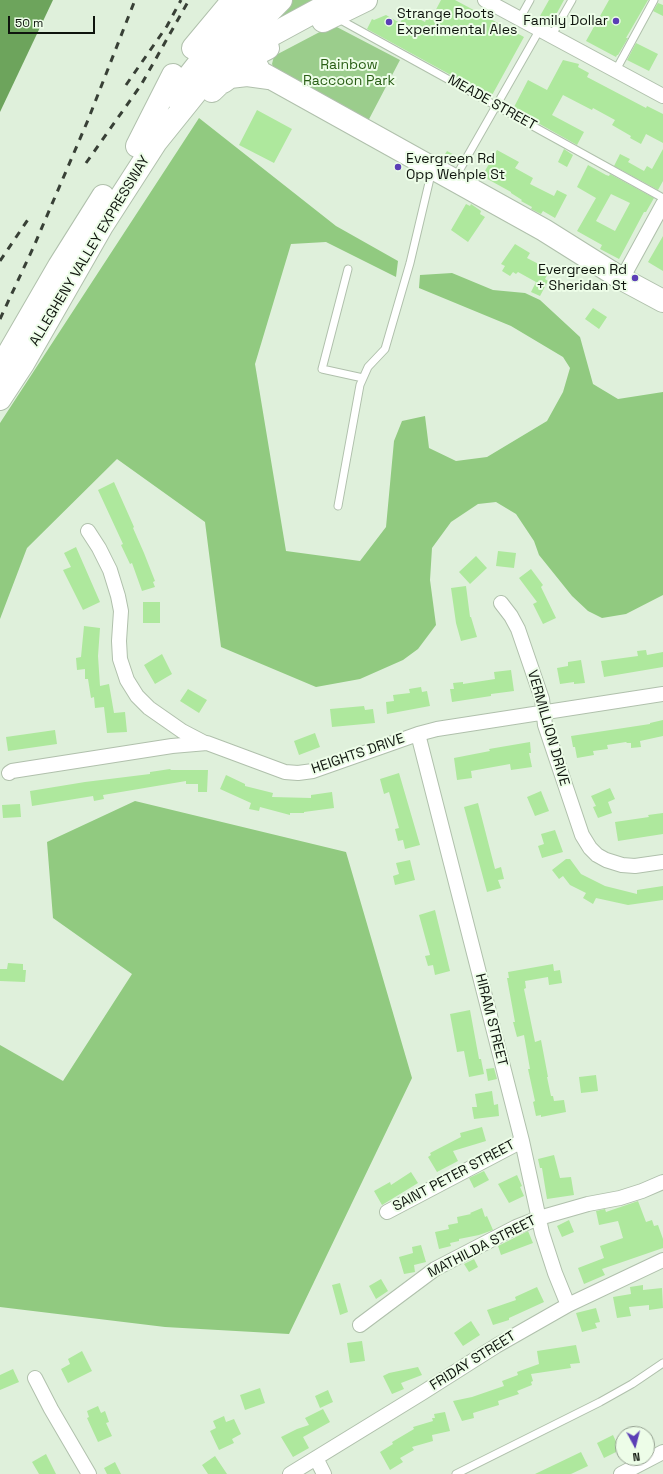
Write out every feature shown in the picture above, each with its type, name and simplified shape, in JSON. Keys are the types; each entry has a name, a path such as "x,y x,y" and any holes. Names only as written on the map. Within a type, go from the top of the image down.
{"main road":[{"path":"137,146 176,69 232,0"},
{"name":"ALLEGHENY VALLEY EXPRESSWAY","path":"0,368 59,266 104,194 137,146 210,49 259,0"},
{"name":"ALLEGHENY VALLEY EXPRESSWAY","path":"0,399 23,364 102,226 156,142 222,60 281,0"},
{"path":"366,0 330,8 266,38 259,44 262,51 256,64 260,72 544,230 622,279 663,301"},
{"path":"23,364 63,312 155,166 182,128 216,86 243,61 262,51"},
{"path":"216,86 230,78 247,75 269,78"}],"street":[{"path":"486,0 663,96"},
{"path":"622,279 663,204"},
{"path":"88,531 99,548 110,570 118,596 121,611 118,641 120,659 127,680 137,696 149,708 182,731 207,743"},
{"name":"VERMILLION DRIVE","path":"501,603 511,616 518,629 542,699 545,725 574,815 582,835 590,848 597,855 606,860 622,865 635,866 663,862"},
{"name":"HEIGHTS DRIVE","path":"9,773 12,771 164,747 207,743 278,770 298,773 324,768 437,728 663,694"},
{"name":"HIRAM STREET","path":"418,734 522,1140 542,1233 555,1273 568,1305"},
{"name":"SAINT PETER STREET","path":"386,1212 522,1140"},
{"name":"MATHILDA STREET","path":"360,1325 435,1269 510,1230 539,1218 588,1204 642,1192 663,1182"},
{"name":"FRIDAY STREET","path":"290,1474 496,1346 568,1305 663,1260"},
{"path":"35,1378 51,1409 89,1474"},
{"path":"621,1474 636,1470 663,1452"},
{"path":"316,1458 324,1474"}],"lane":[{"path":"520,18 530,0"},
{"path":"552,35 572,0"},
{"path":"616,70 654,0"},
{"name":"MEADE STREET","path":"330,8 496,105 663,198"},
{"path":"454,180 540,28"},
{"path":"338,506 360,385 368,367 385,349 410,263 432,168"},
{"path":"348,269 322,369 363,378"},
{"path":"456,1474 600,1402 632,1384 663,1363"}],"green space":[{"path":"288,0 321,0 234,52"},
{"name":"Rainbow Raccoon Park","path":"333,25 400,60 367,123 275,70 272,64 274,56"}],"shaded area":[{"path":"0,0 53,0 0,112"},
{"path":"199,118 336,226 398,261 396,277 326,242 291,244 255,364 286,551 360,561 386,527 394,441 402,421 425,416 429,448 456,461 487,457 547,421 563,392 570,368 563,357 511,326 419,288 420,275 452,273 493,290 525,293 540,300 580,337 593,384 618,399 663,392 663,595 626,614 602,618 588,611 572,596 539,555 534,541 516,514 496,502 478,504 451,522 432,548 430,580 436,625 418,649 403,660 360,679 316,687 221,647 205,522 117,459 27,548 0,619 0,423"},
{"path":"135,801 346,852 412,1078 289,1334 165,1327 0,1307 0,1045 63,1081 132,974 53,918 47,842"}],"building":[{"path":"441,0 455,0 524,37 491,97 367,29 372,19 374,20 386,15 400,23 406,12 425,22 427,17 431,19"},
{"path":"549,0 564,0 552,22 540,16"},
{"name":"Family Dollar","path":"609,0 648,0 616,57 586,41"},
{"path":"658,3 663,5 663,16 653,11"},
{"path":"636,43 658,54 649,71 627,60"},
{"path":"563,60 579,64 578,67 589,73 587,77 646,108 647,106 663,114 663,143 646,134 641,144 630,138 631,136 612,125 615,120 593,108 592,110 563,95 552,115 584,132 577,145 513,109 528,80 547,90"},
{"path":"257,110 292,129 274,163 239,145"},
{"path":"564,149 573,155 567,167 558,162"},
{"path":"663,149 663,181 658,190 614,166 620,154 630,159 628,162 644,171 647,166 652,169"},
{"path":"497,150 519,162 515,168 533,178 530,184 554,196 557,190 567,195 555,218 543,211 541,214 531,209 532,207 521,201 522,200 511,192 482,176"},
{"path":"447,151 458,157 453,165 442,159"},
{"path":"588,165 606,175 609,176 610,174 654,198 646,212 644,212 619,259 600,249 602,245 577,231 596,198 577,187","holes":["611,194 630,203 615,231 596,221"]},
{"path":"466,204 470,206 471,204 481,211 480,214 485,217 468,242 451,230"},
{"path":"663,236 663,271 648,262"},
{"path":"515,244 530,253 527,258 550,270 545,279 548,281 540,296 531,292 536,282 518,272 516,274 513,272 510,276 502,271 505,266 501,264"},
{"path":"593,308 607,317 599,329 585,319"},
{"path":"114,482 134,527 133,528 155,581 153,582 155,587 142,591 132,563 130,564 121,545 123,544 98,490"},
{"path":"76,547 100,602 83,610 63,570 71,567 64,553"},
{"path":"498,551 516,553 514,568 496,566"},
{"path":"476,556 487,568 470,584 459,572"},
{"path":"531,569 543,585 541,587 556,618 543,624 533,604 537,602 519,578"},
{"path":"466,586 470,617 477,637 461,641 456,623 451,588"},
{"path":"143,602 160,602 160,623 143,623"},
{"path":"84,626 100,628 98,656 100,686 109,684 114,713 125,712 127,732 107,733 104,707 95,708 94,697 91,698 88,679 85,679 85,669 77,670 76,658 81,657"},
{"path":"646,650 647,655 663,652 663,667 604,677 601,661 638,656 637,651"},
{"path":"162,654 172,674 155,684 144,665"},
{"path":"581,660 585,683 574,684 574,682 560,684 557,668 568,666 568,662"},
{"path":"511,670 514,691 452,702 450,689 454,689 453,683 463,682 463,684 495,679 494,672"},
{"path":"421,687 422,692 427,691 430,706 387,714 386,702 394,701 393,695 410,693 409,689"},
{"path":"188,689 207,700 199,713 180,701"},
{"path":"364,706 365,710 373,709 375,723 332,727 330,709"},
{"path":"663,720 663,736 640,741 641,747 631,748 631,743 626,742 607,745 608,749 593,751 594,755 577,758 571,736 650,724"},
{"path":"55,730 57,744 8,751 6,737"},
{"path":"315,733 320,747 299,755 294,741"},
{"path":"530,742 531,753 529,753 532,767 511,770 510,764 471,771 472,778 457,780 454,758 490,751 489,749"},
{"path":"170,769 208,770 207,792 198,792 198,784 186,784 186,781 103,795 104,799 94,801 93,796 32,806 30,791 150,774 150,772"},
{"path":"399,773 420,845 405,849 403,840 398,841 395,829 399,828 389,792 384,794 380,779"},
{"path":"226,775 245,784 245,786 273,793 272,797 311,798 311,795 332,792 334,808 304,813 290,813 290,815 260,807 259,811 249,809 251,803 220,789"},
{"path":"610,788 615,799 608,802 612,813 598,818 593,807 596,806 591,796"},
{"path":"541,791 549,811 535,816 527,797"},
{"path":"478,803 495,869 501,867 504,879 498,880 501,888 487,892 464,807"},
{"path":"20,804 21,817 3,818 2,805"},
{"path":"663,813 663,834 618,841 615,822 649,817 648,815"},
{"path":"555,830 563,852 542,858 538,846 544,844 541,834"},
{"path":"566,859 570,859 581,874 605,886 637,894 637,890 663,886 663,900 628,905 596,898 593,904 583,898 586,893 570,885 563,876 559,879 552,870"},
{"path":"410,860 415,880 395,885 393,876 399,874 396,863"},
{"path":"435,910 450,971 435,975 433,965 428,966 425,956 430,955 419,915"},
{"path":"8,963 23,964 23,970 26,970 25,982 0,981 0,969 7,969"},
{"path":"553,964 554,971 560,970 562,983 549,985 548,977 525,981 526,988 524,989 535,1042 541,1040 551,1096 553,1096 554,1101 564,1100 566,1112 541,1117 541,1115 536,1116 533,1102 535,1101 528,1069 530,1069 524,1035 517,1037 513,1022 515,1022 507,978 509,978 508,972"},
{"path":"470,1010 479,1059 481,1059 484,1074 469,1077 464,1051 457,1052 450,1014"},
{"path":"494,1068 497,1079 488,1081 486,1069"},
{"path":"596,1075 598,1091 581,1093 579,1077"},
{"path":"492,1091 494,1105 498,1104 499,1116 474,1119 472,1107 477,1107 475,1094"},
{"path":"482,1127 486,1141 453,1151 458,1161 437,1172 428,1157 431,1155 430,1153 461,1137 460,1133"},
{"path":"554,1155 560,1178 571,1177 574,1195 547,1199 542,1168 540,1168 538,1159"},
{"path":"484,1171 489,1180 474,1188 469,1178"},
{"path":"411,1172 418,1183 382,1205 374,1191 390,1182 391,1185"},
{"path":"517,1175 522,1186 520,1187 524,1196 509,1203 498,1184"},
{"path":"638,1201 646,1222 652,1220 654,1226 658,1225 663,1239 663,1248 602,1269 605,1275 584,1284 578,1268 604,1258 600,1246 623,1238 618,1221 599,1225 596,1211 605,1209 606,1212"},
{"path":"482,1208 485,1217 487,1216 493,1230 479,1235 459,1239 459,1241 450,1243 451,1246 439,1249 435,1232 449,1229 448,1225 458,1223 457,1217 471,1214 470,1213"},
{"path":"569,1220 574,1232 562,1237 557,1226"},
{"path":"528,1231 533,1243 501,1255 498,1246"},
{"path":"421,1245 426,1262 414,1265 415,1272 404,1274 399,1257 413,1253 412,1247"},
{"path":"474,1259 478,1267 469,1272 464,1264"},
{"path":"381,1279 388,1291 376,1299 369,1286"},
{"path":"340,1283 348,1312 340,1315 332,1285"},
{"path":"643,1285 643,1290 662,1288 663,1308 649,1310 649,1305 629,1307 631,1316 617,1318 613,1297 631,1294 630,1287"},
{"path":"537,1287 544,1302 509,1318 509,1320 493,1325 487,1310 516,1300 515,1297"},
{"path":"596,1308 600,1322 595,1323 597,1328 582,1332 576,1313"},
{"path":"471,1321 480,1335 463,1346 454,1333"},
{"path":"362,1341 365,1361 350,1363 347,1343"},
{"path":"576,1345 580,1363 570,1364 571,1368 531,1374 533,1381 531,1382 532,1385 517,1391 519,1394 498,1401 499,1405 473,1413 474,1418 462,1421 453,1401 472,1397 504,1386 502,1381 518,1375 517,1372 539,1364 537,1351"},
{"path":"82,1351 92,1371 68,1383 61,1369 70,1364 68,1359"},
{"path":"418,1367 422,1375 401,1383 404,1389 392,1394 383,1376 389,1373"},
{"path":"13,1369 19,1382 0,1390 0,1375"},
{"path":"260,1388 265,1403 245,1410 240,1395"},
{"path":"328,1390 333,1402 320,1408 315,1396"},
{"path":"98,1406 101,1413 105,1411 109,1422 106,1423 112,1436 98,1442 87,1418 89,1417 87,1411"},
{"path":"323,1409 330,1422 303,1437 309,1448 293,1457 281,1437 309,1425 305,1418"},
{"path":"445,1412 450,1431 432,1435 433,1441 412,1447 414,1450 400,1458 403,1462 390,1470 380,1452 393,1444 392,1442 414,1429 413,1427 433,1421 432,1418 435,1418 434,1414"},
{"path":"224,1416 226,1422 234,1419 241,1434 232,1439 234,1443 219,1450 210,1431 216,1428 213,1421"},
{"path":"613,1435 615,1439 615,1452 604,1458 597,1443"},
{"path":"581,1452 588,1466 571,1474 535,1474"},
{"path":"46,1454 56,1474 39,1474 32,1462"},
{"path":"215,1456 227,1474 208,1474 202,1465"},
{"path":"115,1462 121,1474 107,1474 104,1468"}],"railway":[{"path":"0,319 34,246 88,120 135,0"},
{"path":"126,85 167,26 181,0"},
{"path":"86,163 141,85 189,0"},
{"path":"0,261 29,218"}],"place":[{"name":"Family Dollar","path":"616,21"},
{"name":"Strange Roots Experimental Ales","path":"389,22"},
{"name":"Evergreen Rd Opp Wehple St","path":"398,167"},
{"name":"Evergreen Rd + Sheridan St","path":"635,278"}]}
